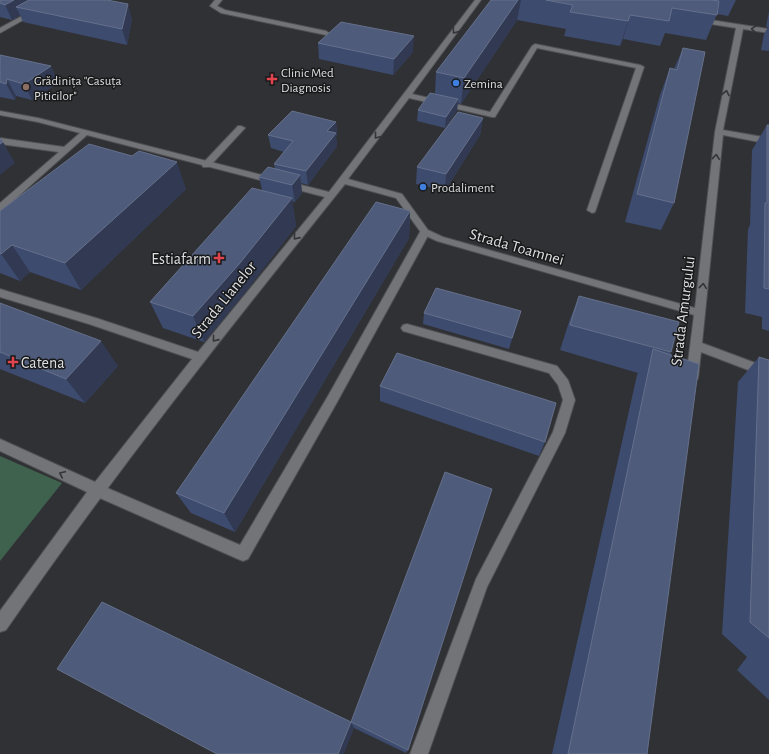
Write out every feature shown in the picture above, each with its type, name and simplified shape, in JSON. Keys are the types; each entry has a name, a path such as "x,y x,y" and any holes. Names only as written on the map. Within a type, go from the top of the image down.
{"street":[{"path":"0,31 56,0"},
{"path":"219,0 213,6 223,12 326,33"},
{"name":"Strada Lianelor","path":"0,624 33,576 98,490 200,357 408,95 478,0"},
{"path":"693,19 769,31"},
{"path":"8,21 16,22"},
{"name":"Strada Amurgului","path":"689,393 700,313 719,132 740,26"},
{"path":"408,95 492,115 535,46 640,67 592,210"},
{"path":"0,113 38,120 206,165 330,195"},
{"path":"206,165 241,128"},
{"path":"0,208 86,132"},
{"path":"719,132 769,141"},
{"path":"0,141 64,150"},
{"path":"0,445 243,554 332,400 425,232 399,196 342,180"},
{"name":"Strada Toamnei","path":"425,232 440,239 700,313"},
{"path":"0,293 92,321 200,357"},
{"path":"408,328 553,369 564,383 569,400 559,433 481,584 419,754"},
{"path":"696,346 769,373"}],"green space":[{"path":"0,456 62,483 0,561"}],"building":[{"path":"0,0 14,0 5,5 0,3"},
{"path":"29,0 107,0 128,4 122,29 16,7"},
{"path":"491,0 518,0 464,78 436,72"},
{"path":"546,0 719,1 717,15 672,8 669,21 630,15 628,21 570,12 573,5"},
{"path":"341,22 414,36 394,59 318,43"},
{"path":"683,48 705,52 674,203 637,194 670,68 677,70"},
{"path":"0,55 51,66 24,84 7,79 6,84 0,82"},
{"path":"430,93 458,99 446,117 418,110"},
{"path":"292,111 336,122 327,131 336,133 306,171 274,164 293,141 268,135"},
{"path":"458,112 483,118 446,174 417,167"},
{"path":"767,125 769,125 769,289 764,288 765,203 767,203"},
{"path":"89,144 132,156 139,151 177,162 65,263 12,245 1,254 0,211"},
{"path":"268,167 300,175 292,185 259,177"},
{"path":"252,188 292,198 240,263 193,316 150,302"},
{"path":"376,202 410,211 224,513 176,493"},
{"path":"436,288 521,311 512,338 424,313"},
{"path":"579,296 679,322 671,352 570,325"},
{"path":"0,303 101,341 66,379 0,352"},
{"path":"653,349 699,364 647,754 568,754"},
{"path":"397,353 556,403 545,442 380,386"},
{"path":"759,357 769,360 769,638 750,622"},
{"path":"445,472 492,489 408,750 351,722"},
{"path":"102,602 351,722 338,754 217,754 57,669"}],"place":[{"name":"Clinic Med Diagnosis","path":"272,79"},
{"name":"Zemina","path":"456,83"},
{"name":"Grădinița \"Casuța Piticilor\"","path":"26,87"},
{"name":"Prodaliment","path":"423,187"},
{"name":"Estiafarm","path":"219,258"},
{"name":"Catena","path":"13,362"}]}
